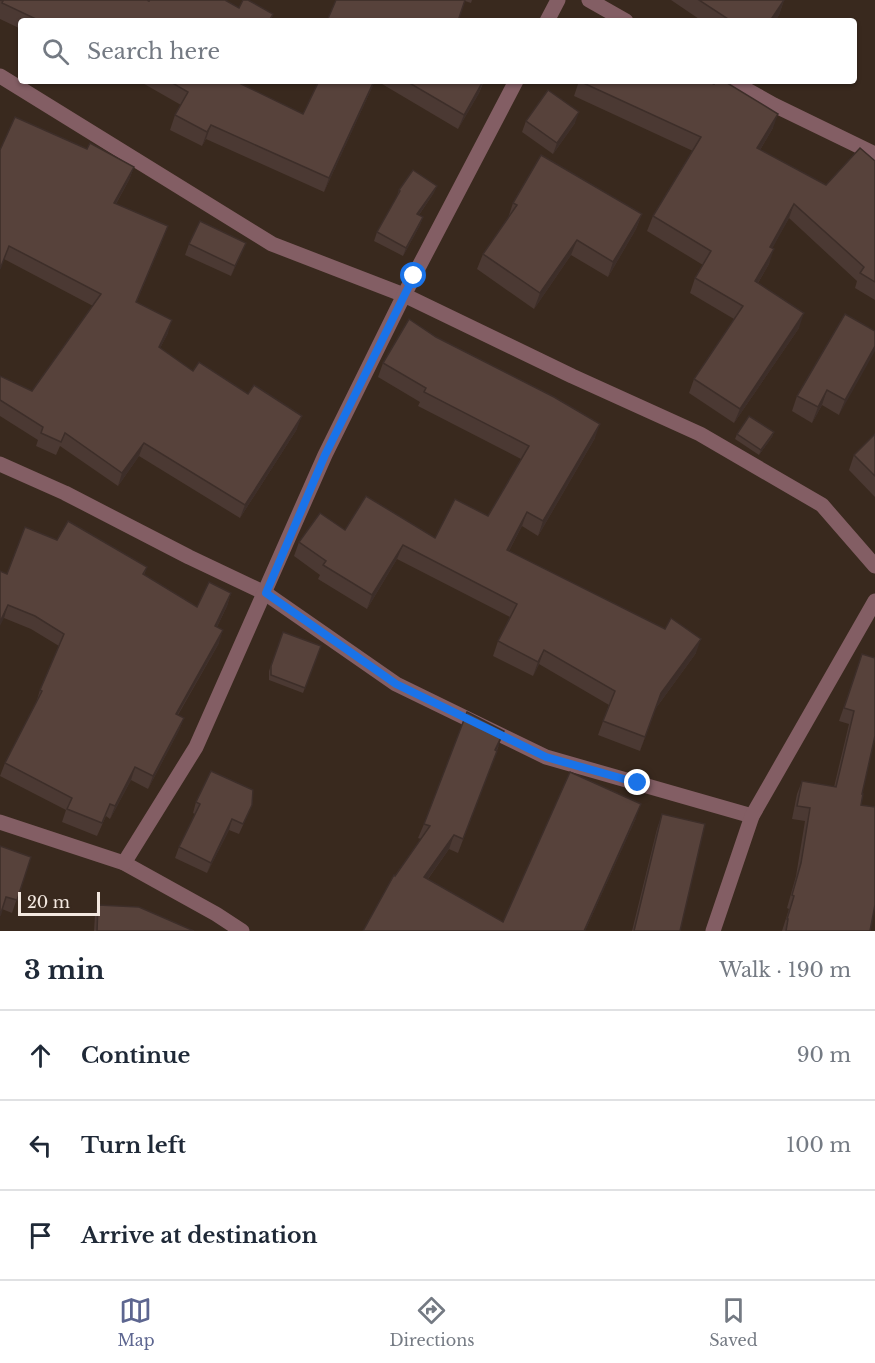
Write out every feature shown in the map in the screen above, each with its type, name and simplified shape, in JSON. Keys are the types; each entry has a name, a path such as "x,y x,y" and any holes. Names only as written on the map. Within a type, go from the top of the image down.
{"street":[{"path":"549,18 558,0"},
{"path":"589,0 621,18"},
{"path":"0,76 272,244 404,295 572,376 700,434 822,506 875,566"},
{"path":"124,863 196,747 325,455 404,295 514,84"},
{"path":"736,84 875,154"},
{"path":"0,464 65,493 189,557 266,593 396,684 546,757 752,816"},
{"path":"713,931 752,816 875,601"},
{"path":"0,822 124,863 242,931"}],"building":[{"path":"0,0 225,0 239,8 243,0 248,0 273,14 271,18 34,18 2,3 3,1"},
{"path":"336,0 465,0 459,18 328,18"},
{"path":"699,0 784,0 772,18 726,18"},
{"path":"174,84 241,84 303,114 318,84 373,84 329,178 211,125 207,132 175,115 188,92"},
{"path":"411,84 481,84 464,115"},
{"path":"586,84 729,84 778,114 757,148 826,185 860,148 875,161 875,282 860,273 864,267 794,204 770,247 774,249 755,281 804,313 740,409 694,379 743,306 695,278 711,251 653,216 701,137"},
{"path":"548,90 579,112 557,143 526,121"},
{"path":"15,117 87,149 90,143 134,167 114,203 168,226 136,302 172,320 159,347 193,371 199,362 248,394 254,385 302,416 245,505 144,443 122,473 65,433 61,442 41,433 43,427 0,400 0,376 32,391 101,294 9,246 0,269 0,150"},
{"path":"541,155 642,214 613,262 577,240 540,293 483,254 517,205 513,203"},
{"path":"413,170 437,186 417,214 423,217 406,248 377,232 399,190"},
{"path":"200,221 246,243 235,266 189,244"},
{"path":"845,314 875,331 875,346 845,400 827,390 818,407 797,396"},
{"path":"409,319 436,337 554,397 600,424 543,521 527,512 507,550 665,629 671,618 701,639 661,693 645,737 603,721 615,691 544,650 538,662 498,641 517,604 403,545 372,595 323,565 326,561 299,542 320,513 345,530 366,496 435,538 455,499 488,516 529,446 424,392 426,388 383,363"},
{"path":"749,416 774,432 761,450 737,434"},
{"path":"875,434 875,476 854,455"},
{"path":"68,521 147,567 143,574 197,607 209,582 231,593 215,626 223,630 176,714 184,718 153,776 135,767 115,806 110,804 102,823 67,809 72,798 5,763 42,691 40,690 64,634 35,616 8,605 0,622 0,571 7,574 25,527 57,540"},
{"path":"283,632 321,646 305,688 271,675 271,666"},
{"path":"862,654 875,658 875,736 861,805 875,807 875,905 870,931 786,931 810,808 797,806 802,781 836,787 854,711 844,708"},
{"path":"467,712 504,731 463,839 454,835 424,877 503,922 570,772 641,804 584,931 363,931 394,875 430,826 424,824"},
{"path":"211,771 253,790 252,805 243,824 232,819 211,863 179,847 200,804 196,802"},
{"path":"662,814 705,824 680,931 634,931"},
{"path":"0,846 31,857 17,900 6,897 0,916"},
{"path":"98,905 139,907 194,931 97,931"}],"route":[{"path":"414,276 325,455 266,593 396,684 546,757 638,783"}]}
